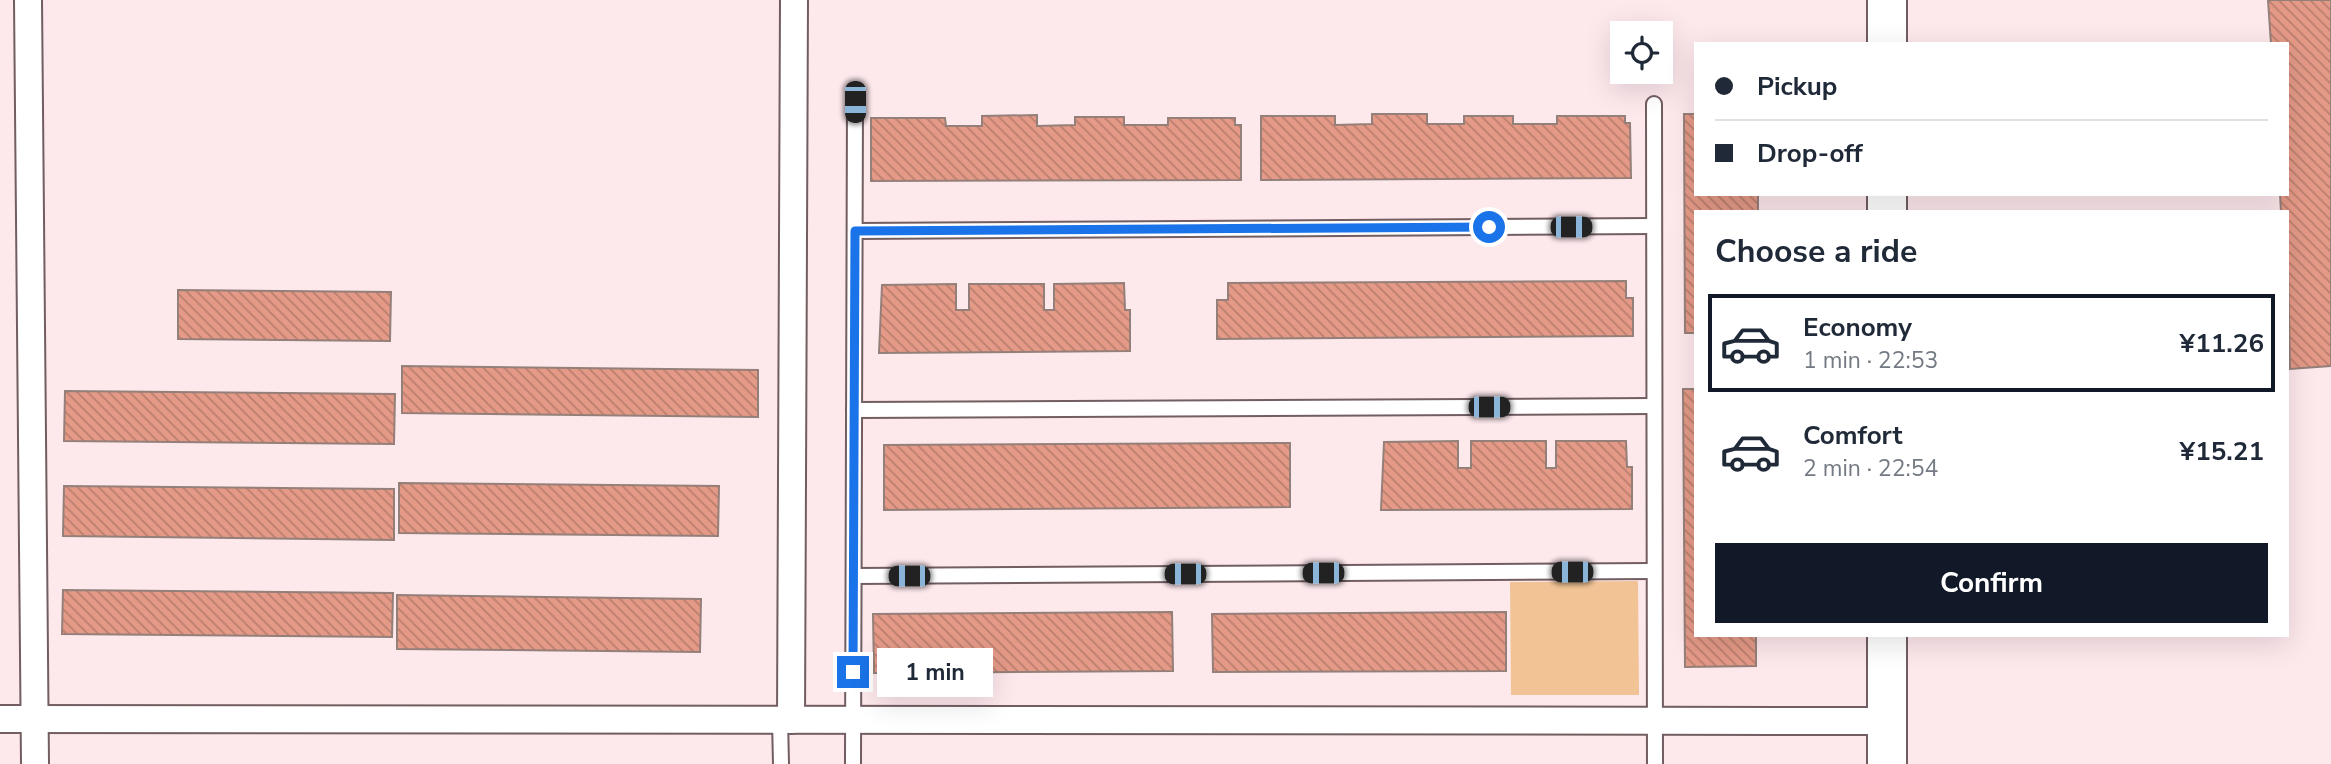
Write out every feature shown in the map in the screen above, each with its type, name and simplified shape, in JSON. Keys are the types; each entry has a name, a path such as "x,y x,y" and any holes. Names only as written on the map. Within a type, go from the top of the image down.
{"street":[{"path":"28,0 35,764"},
{"path":"786,720 794,0"},
{"path":"1887,0 1887,42"},
{"path":"1887,637 1887,764"},
{"path":"0,719 1887,721"}],"lane":[{"path":"853,764 855,102"},
{"path":"1654,104 1655,764"},
{"path":"855,231 1654,226"},
{"path":"854,410 1654,406"},
{"path":"854,576 1654,571"},
{"path":"780,764 786,720"}],"shaded area":[{"path":"1638,581 1639,695 1511,695 1510,582"}],"building":[{"path":"2268,0 2331,0 2331,366 2290,369 2289,210 2281,210 2280,196 2289,196 2289,42 2271,42"},
{"path":"1372,114 1427,114 1427,124 1464,124 1464,116 1513,116 1513,124 1557,124 1557,116 1625,116 1625,123 1630,123 1631,178 1261,180 1261,116 1335,116 1335,125 1372,124"},
{"path":"1684,114 1694,114 1694,196 1758,196 1758,210 1694,210 1694,333 1685,333"},
{"path":"1037,115 1037,126 1075,125 1075,117 1124,117 1124,125 1168,125 1168,118 1235,118 1235,125 1241,125 1241,180 871,181 871,118 945,118 946,126 982,126 982,116"},
{"path":"1626,281 1626,298 1633,298 1633,336 1217,339 1217,300 1228,300 1228,283"},
{"path":"1124,283 1125,310 1130,310 1130,351 879,353 882,285 956,284 956,310 969,310 969,284 1044,284 1044,310 1054,310 1054,284"},
{"path":"178,290 391,292 390,341 178,339"},
{"path":"402,366 758,370 758,417 402,413"},
{"path":"1683,389 1694,389 1694,637 1756,637 1756,666 1685,667"},
{"path":"65,391 395,394 394,444 64,441"},
{"path":"1458,441 1458,468 1471,468 1471,441 1546,441 1546,468 1556,468 1556,441 1626,441 1627,467 1632,467 1632,509 1381,510 1384,442"},
{"path":"1290,443 1290,507 884,510 884,445"},
{"path":"399,483 719,486 718,536 399,533"},
{"path":"64,486 394,489 394,540 63,536"},
{"path":"63,590 393,593 392,637 62,634"},
{"path":"397,595 701,599 700,652 397,649"},
{"path":"1172,612 1173,671 874,673 873,614"},
{"path":"1506,612 1506,671 1213,672 1212,614"}],"route":[{"path":"853,672 855,231 1489,227"}]}
